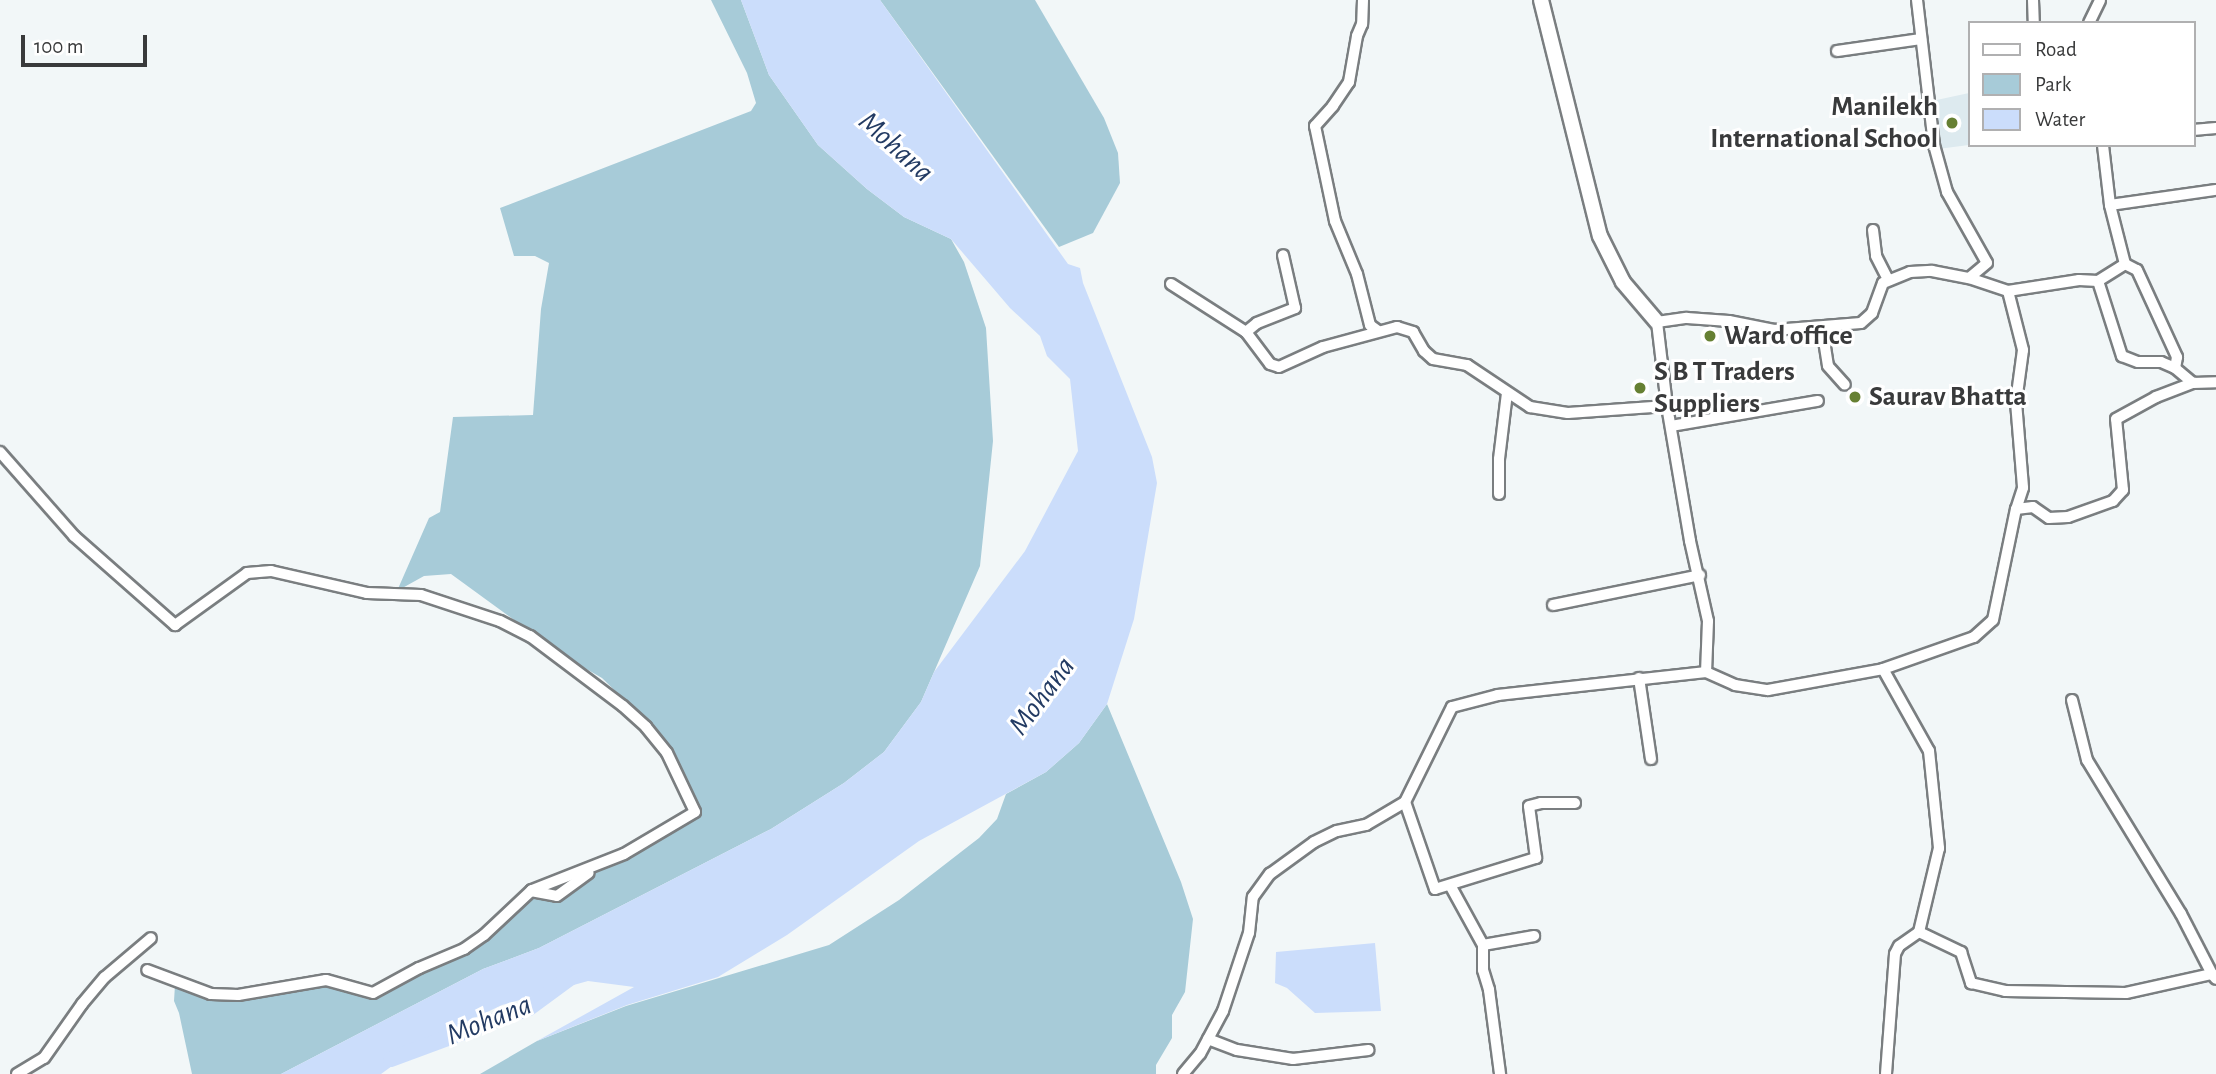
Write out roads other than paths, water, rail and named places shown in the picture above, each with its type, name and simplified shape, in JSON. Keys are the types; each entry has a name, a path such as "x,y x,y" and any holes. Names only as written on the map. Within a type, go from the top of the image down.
{"main road":[{"path":"1541,0 1600,236 1623,282 1657,322"}],"street":[{"path":"1363,0 1362,24 1357,36 1349,82 1333,106 1315,125 1335,221 1357,274 1370,325 1377,330"},
{"path":"1917,0 1934,145 1947,192 1987,264 1969,278"},
{"path":"2033,0 2034,21"},
{"path":"2090,21 2100,0"},
{"path":"1837,51 1921,39"},
{"path":"2195,130 2216,128"},
{"path":"2103,147 2110,205 2125,264 2137,270 2177,357 2175,368"},
{"path":"2110,205 2216,190"},
{"path":"1873,230 1876,256 1888,280"},
{"path":"1246,332 1256,323 1295,307 1283,255"},
{"path":"1706,671 1708,621 1700,575 1690,541 1657,322 1687,317 1729,321 1774,330 1822,328 1861,323 1872,313 1876,296 1888,280 1910,272 1932,271 1969,278 2008,291 2079,280 2098,281 2125,264"},
{"path":"2098,281 2122,356 2175,368 2193,383"},
{"path":"1171,284 1246,332 1270,364 1279,367 1322,347 1377,330 1397,327 1413,332 1424,351 1433,359 1466,365 1531,407 1568,413 1603,413 1668,406"},
{"path":"1183,1074 1208,1040 1223,1011 1249,933 1253,897 1270,874 1314,842 1337,831 1366,825 1405,802 1452,708 1498,695 1706,671 1735,685 1768,690 1883,669 1974,637 1993,620 2016,509 2023,488 2016,402 2023,350 2008,291"},
{"path":"1822,328 1828,366 1845,385"},
{"path":"2016,509 2033,507 2049,518 2068,517 2113,501 2123,490 2116,419 2155,397 2193,383 2216,382"},
{"path":"1500,494 1499,459 1507,393"},
{"path":"1671,426 1818,401"},
{"path":"0,452 74,536 175,625 247,573 271,570 367,593 421,595 500,621 530,636 646,727 667,753 695,813 624,854 531,891 484,935 464,949 419,968 373,993 326,980 238,995 211,994 147,970"},
{"path":"1553,605 1700,575"},
{"path":"1883,669 1929,751 1939,848 1919,932 1899,946 1895,954 1886,1074"},
{"path":"1639,678 1651,760"},
{"path":"1919,932 1961,952 1971,983 2005,992 2126,993 2214,977 2181,914 2087,760 2072,700"},
{"path":"1405,802 1436,889 1536,858 1530,806 1575,803"},
{"path":"1450,885 1483,945 1483,970 1489,990 1500,1074"},
{"path":"1483,945 1534,936"},
{"path":"17,1074 44,1058 97,986 151,938"},
{"path":"1208,1040 1237,1050 1293,1059 1368,1051"}],"water":[{"path":"741,0 880,0 1068,264 1080,268 1083,283 1152,457 1157,483 1134,619 1107,704 1079,743 1046,772 919,841 787,935 718,977 627,1005 537,1041 634,987 588,981 502,1005 428,1040 381,1074 281,1074 483,969 539,948 771,829 844,783 884,752 921,702 934,672 1025,551 1078,451 1070,379 1047,356 1040,336 1010,308 951,239 904,217 867,189 818,145 769,75"},
{"path":"1375,943 1381,1011 1315,1013 1287,988 1275,983 1276,952"}],"waterway":[{"name":"Mohana","path":"391,1059 529,1008 570,978"}],"place":[{"name":"Manilekh International School","path":"1952,123"},
{"name":"Ward office","path":"1710,336"},
{"name":"S B T Traders Suppliers","path":"1640,388"},
{"name":"Saurav Bhatta","path":"1855,397"}]}
